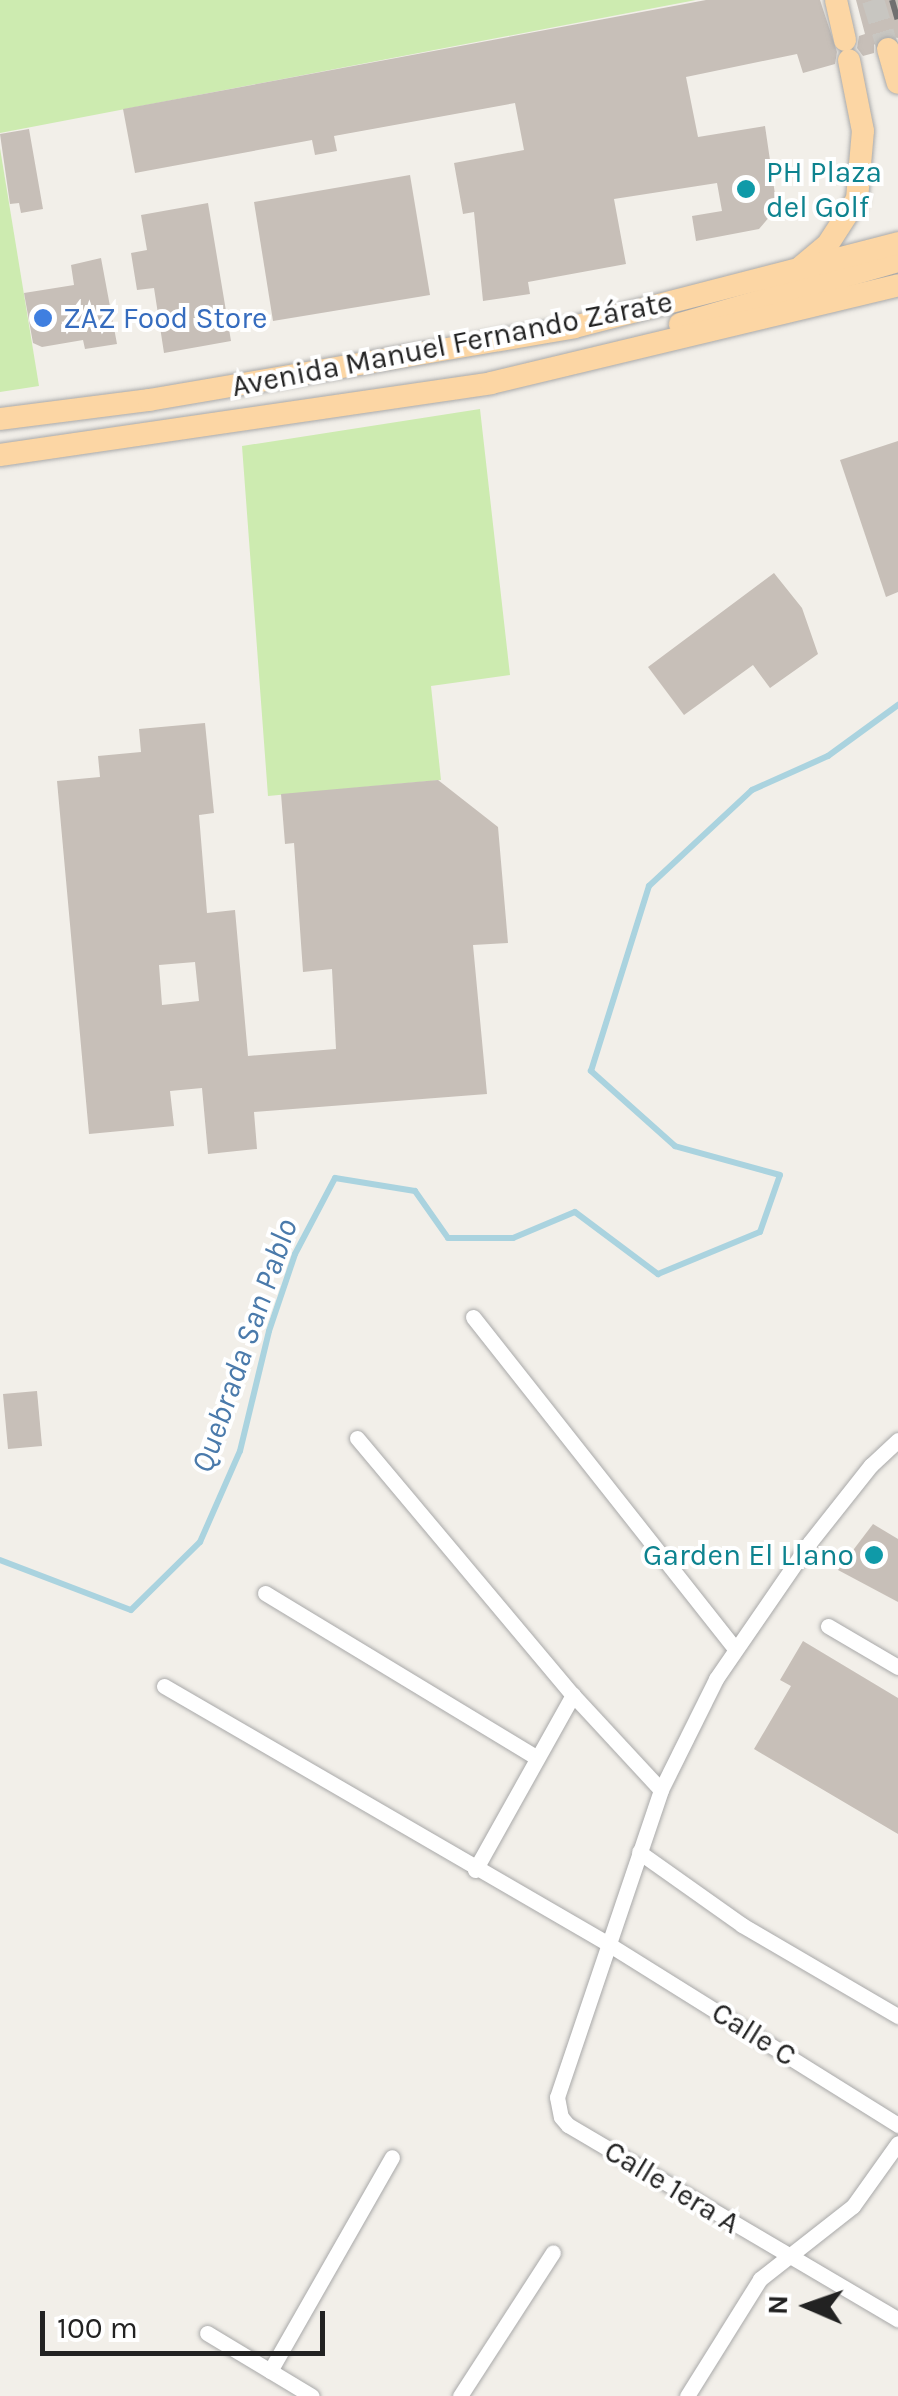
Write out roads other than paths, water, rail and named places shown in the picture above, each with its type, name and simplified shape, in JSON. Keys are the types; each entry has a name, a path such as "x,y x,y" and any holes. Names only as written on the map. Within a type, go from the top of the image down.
{"main road":[{"path":"796,280 828,244 857,200 863,131 836,0"},
{"path":"888,49 898,83"},
{"name":"Avenida Manuel Fernando Zárate","path":"0,419 149,400 484,344 796,280 898,244"},
{"path":"622,354 664,329 796,280 898,261"},
{"name":"Avenida Manuel Fernando Zárate","path":"0,455 491,384 898,285"},
{"path":"484,344 491,384"}],"street":[{"path":"473,1317 734,1648"},
{"path":"358,1438 572,1695 661,1790"},
{"path":"610,1945 661,1790 734,1648 846,1496 898,1440"},
{"path":"265,1593 536,1757"},
{"path":"828,1626 898,1667"},
{"name":"Calle C","path":"164,1686 610,1945 898,2125"},
{"path":"475,1870 572,1695"},
{"path":"640,1852 742,1925 898,2016"},
{"name":"Calle 1era A","path":"610,1945 559,2086 558,2108 568,2125 898,2318"},
{"path":"688,2396 760,2279 854,2206 898,2144"},
{"path":"270,2371 392,2157"},
{"path":"460,2396 553,2252"},
{"path":"207,2333 312,2396"}],"waterway":[{"name":"Quebrada San Pablo","path":"0,1560 131,1610 200,1542 240,1451 269,1331 295,1254 335,1178 415,1191 448,1238 513,1238 575,1212 658,1274 760,1232 780,1175 675,1146 591,1071 649,886 752,790 828,756 898,705"}],"tunnel":[{"path":"873,0 888,49"}],"railway":[{"path":"892,0 898,21"}],"place":[{"name":"PH Plaza del Golf","path":"746,189"},
{"name":"ZAZ Food Store","path":"43,318"},
{"name":"Garden El Llano","path":"874,1555"}]}
